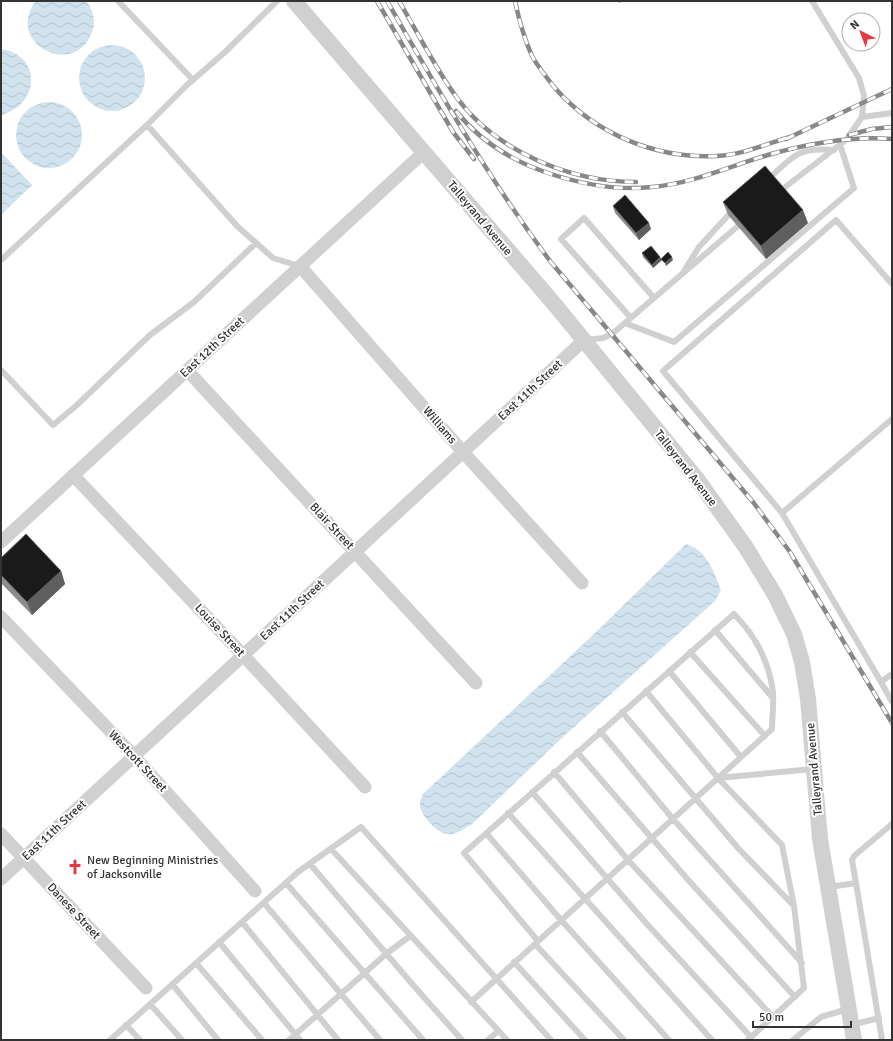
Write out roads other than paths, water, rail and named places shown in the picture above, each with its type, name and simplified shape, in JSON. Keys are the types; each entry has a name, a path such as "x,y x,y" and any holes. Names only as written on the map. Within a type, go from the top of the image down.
{"street":[{"name":"Talleyrand Avenue","path":"294,1 556,306 697,479 745,546 775,595 794,634 802,662 808,699 820,839 853,1033"},
{"name":"East 12th Street","path":"1,542 424,152"},
{"name":"Williams","path":"300,266 463,452 582,582"},
{"name":"East 11th Street","path":"1,879 583,341"},
{"name":"Blair Street","path":"187,370 476,683"},
{"name":"Louise Street","path":"74,475 365,787"},
{"name":"Westcott Street","path":"1,617 134,756 255,891"},
{"name":"Danese Street","path":"1,834 146,988"}],"lane":[{"path":"118,1 193,80"},
{"path":"1,260 147,125 277,1"},
{"path":"780,192 846,140 862,116 864,96 859,78 812,1"},
{"path":"862,116 892,113"},
{"path":"147,125 237,226 273,258 300,266"},
{"path":"625,323 674,342 854,188 840,145"},
{"path":"759,187 800,151 819,148 834,150"},
{"path":"684,271 699,247 727,214 738,205"},
{"path":"631,318 561,239 578,223 584,218 654,298"},
{"path":"892,284 836,220 663,371 782,513 892,702"},
{"path":"583,341 603,338 612,334 738,226"},
{"path":"1,370 53,425 77,405 150,336 194,302 256,243"},
{"path":"782,513 892,419"},
{"path":"471,1002 496,978 537,942 697,798 772,729 772,696 762,653 748,628 734,614 600,731 464,853 537,942 624,1040"},
{"path":"715,630 772,696"},
{"path":"690,652 764,736"},
{"path":"669,671 741,757"},
{"path":"881,682 892,674"},
{"path":"532,792 646,923 750,1039 804,988 794,906 782,845 718,778 646,691"},
{"path":"622,712 697,798 738,848 794,906"},
{"path":"600,731 673,819 802,963"},
{"path":"577,752 652,838 795,996"},
{"path":"718,778 814,769"},
{"path":"554,772 628,860 773,1017"},
{"path":"508,813 712,1040"},
{"path":"882,1040 852,860 854,856 892,824"},
{"path":"110,1040 286,883 362,827 551,1040"},
{"path":"486,833 561,920 669,1040"},
{"path":"331,849 507,1040"},
{"path":"310,864 386,954 462,1040"},
{"path":"286,883 422,1040"},
{"path":"828,887 856,883"},
{"path":"264,903 380,1040"},
{"path":"242,922 338,1040"},
{"path":"289,1040 317,1014 342,995 386,954 410,936"},
{"path":"220,942 300,1040"},
{"path":"514,962 585,1040"},
{"path":"196,963 262,1040"},
{"path":"172,984 218,1040"},
{"path":"150,1004 182,1040"},
{"path":"793,1040 821,1017 849,1009"},
{"path":"853,1033 879,1018"},
{"path":"126,1026 140,1040"},
{"path":"488,1040 498,1031"}],"water":[{"path":"36,1 86,1 92,11 94,26 85,45 73,53 59,55 46,51 35,42 29,31 28,16"},
{"path":"112,45 125,48 135,55 142,65 145,78 142,91 135,101 125,108 112,111 99,108 89,101 82,91 79,78 82,65 89,55 99,48"},
{"path":"1,49 14,53 24,60 29,70 31,80 29,91 24,101 15,109 2,115"},
{"path":"49,102 62,105 72,112 79,122 82,135 79,148 72,158 62,165 49,168 36,165 26,158 19,148 16,135 19,122 26,112 36,105"},
{"path":"1,152 32,185 1,215"},
{"path":"686,544 699,551 709,562 721,590 715,601 565,735 472,824 453,834 442,833 433,826 425,817 420,807 423,794 595,633"}],"railway":[{"path":"377,1 453,132 474,159"},
{"path":"387,1 465,134 528,230 550,261 753,502 790,552 892,723"},
{"path":"399,1 449,87 474,117 493,134 514,148 561,170 611,181 636,182"},
{"path":"515,1 520,22 532,56 540,68 555,88 571,104 608,131 649,148 694,156 736,154 790,137"},
{"path":"786,139 892,89"},
{"path":"456,111 485,140 508,155 532,167 584,183 598,186 625,188 652,187 684,182 760,157 818,143 848,139 892,139"},
{"path":"849,135 872,129 892,127"}],"place":[{"name":"New Beginning Ministries of Jacksonville","path":"75,867"}]}
